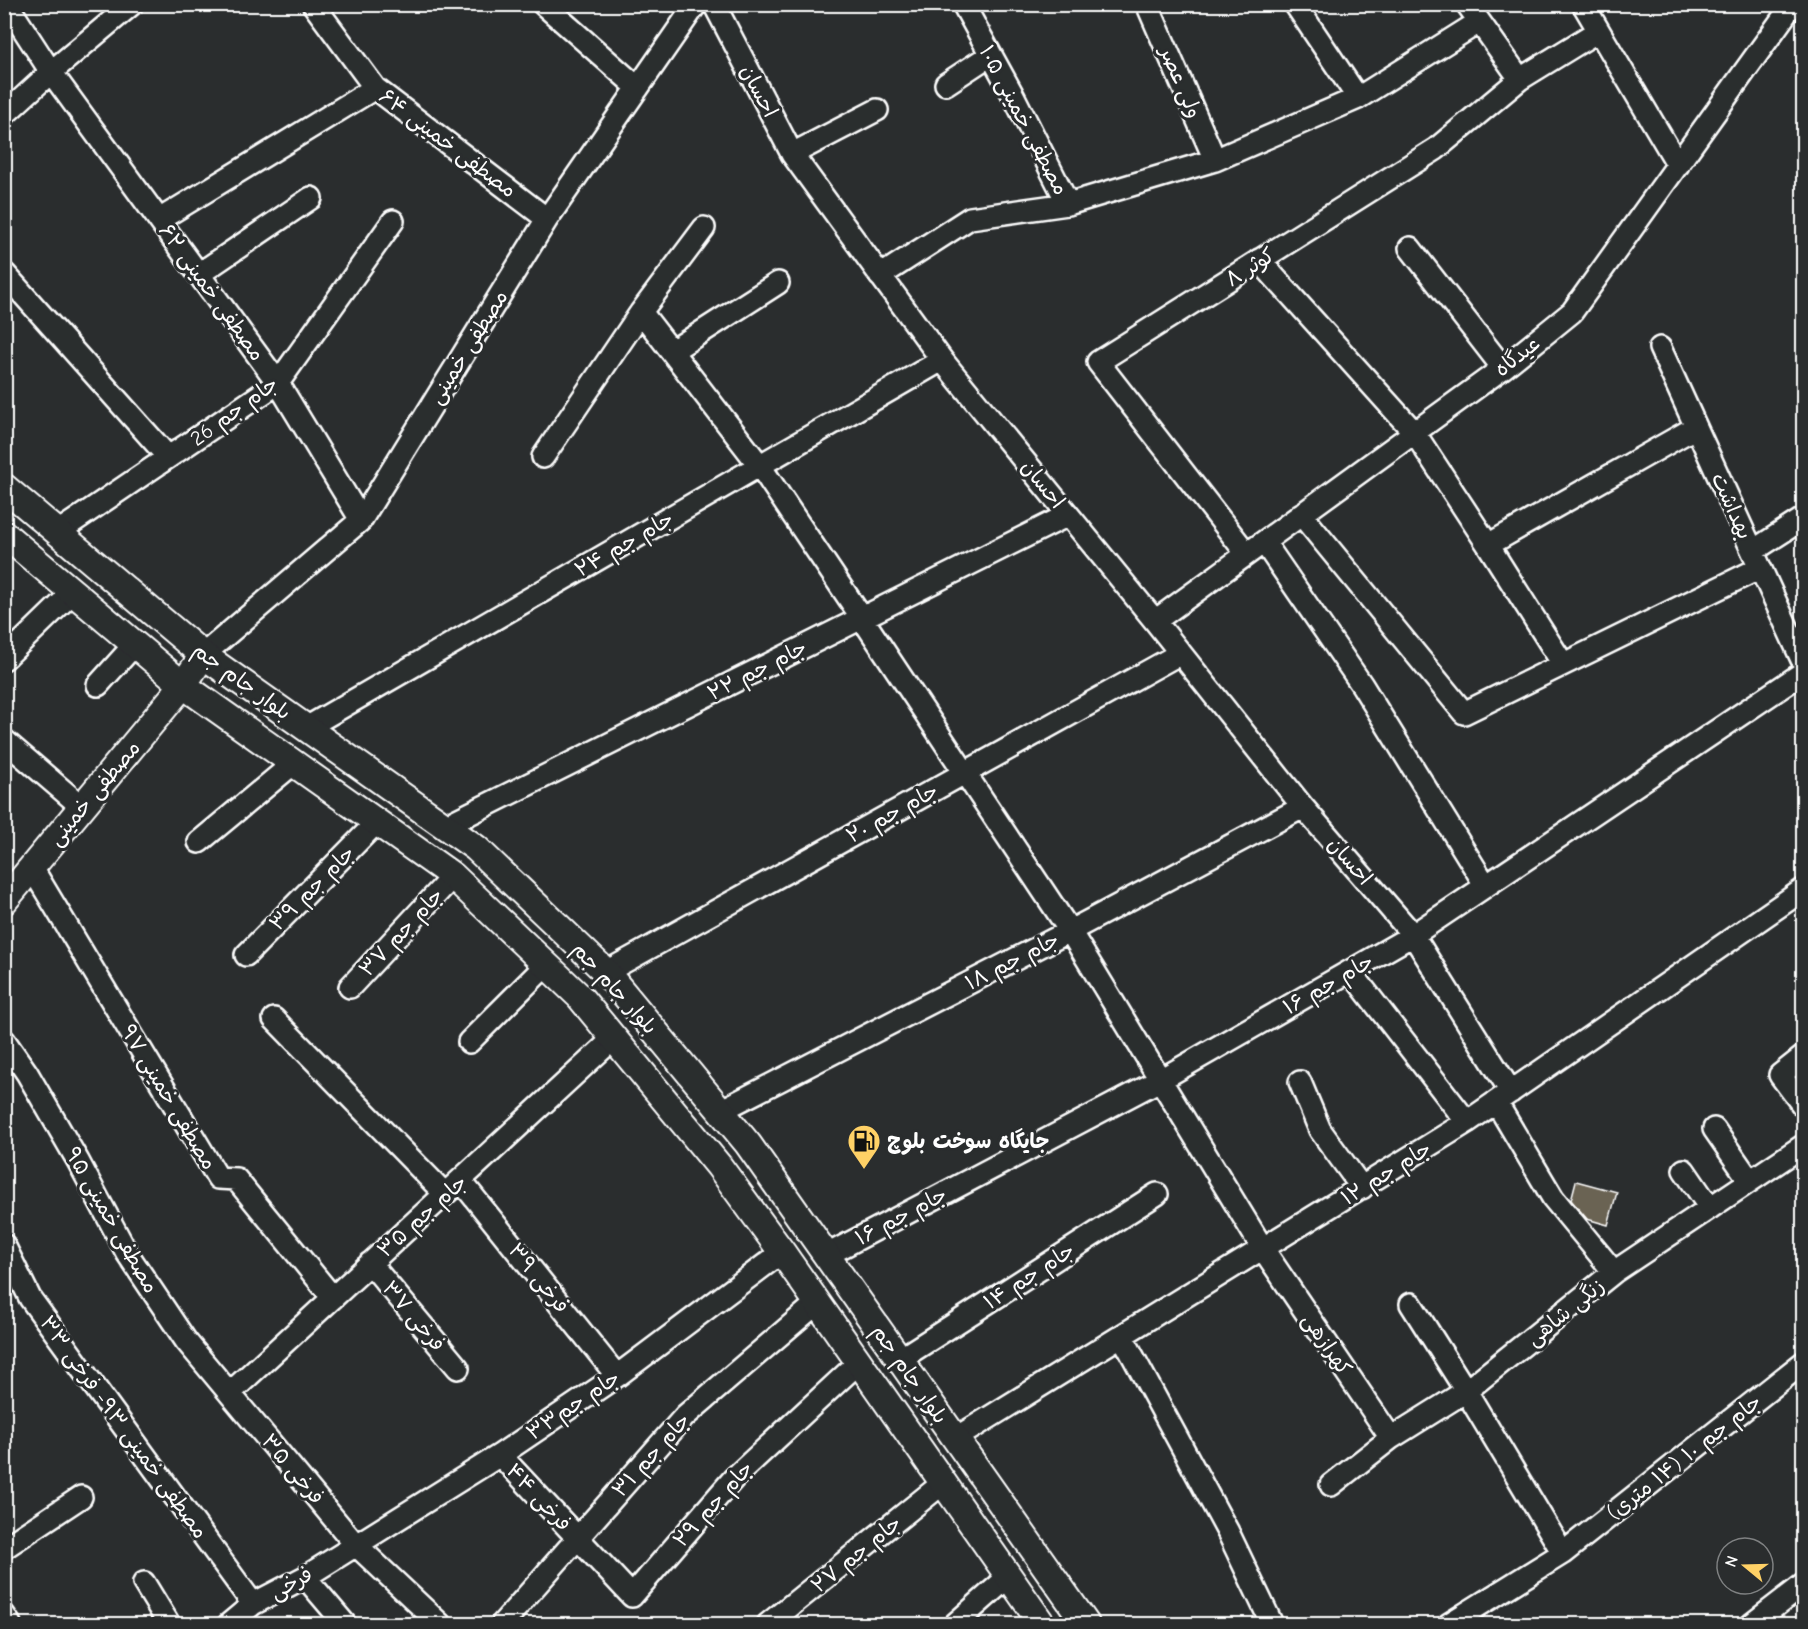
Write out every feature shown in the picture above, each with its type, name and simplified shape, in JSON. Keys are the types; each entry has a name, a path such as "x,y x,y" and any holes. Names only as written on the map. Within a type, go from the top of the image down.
{"main road":[{"name":"بلوار جام جم","path":"4,487 203,655 476,848 606,972 748,1144 1086,1624"},
{"name":"بلوار جام جم","path":"4,534 183,685 453,876 579,996 719,1166 782,1252 1042,1624"},
{"name":"مصطفی خمینی","path":"4,901 183,685 203,655"},
{"path":"579,996 606,972"}],"street":[{"name":"مصطفی خمینی ۶۲","path":"7,4 51,72 278,383 361,520"},
{"path":"4,115 132,4"},
{"name":"مصطفی خمینی ۶۴","path":"312,4 375,88 547,219"},
{"path":"543,4 638,88"},
{"name":"مصطفی خمینی","path":"203,655 361,520 547,219 696,4"},
{"name":"احسان","path":"714,4 792,154 942,360 1303,807 1413,935 1504,1097 1553,1198 1614,1272"},
{"name":"مصطفی خمینی ۱۰۵","path":"963,4 1013,95 1068,204"},
{"name":"ولی عصر","path":"1148,4 1215,160"},
{"path":"1295,4 1358,98"},
{"path":"1583,4 1678,165"},
{"name":"عیدگاه","path":"1155,621 1503,368 1572,312 1678,165 1782,10"},
{"path":"880,276 970,218 1068,204 1215,160 1358,98 1473,13 1520,80"},
{"name":"کوثر ۸","path":"1255,548 1098,362 1437,149 1520,80 1598,31"},
{"path":"946,84 990,55"},
{"path":"159,220 375,88"},
{"path":"792,154 877,110"},
{"path":"199,274 311,198"},
{"name":"جام جم 26","path":"58,532 278,383 393,221"},
{"path":"543,457 641,312 704,228"},
{"path":"1410,248 1503,368"},
{"path":"1259,260 1414,432 1563,664"},
{"path":"5,274 168,457"},
{"path":"672,351 778,283"},
{"name":"کهرازهی","path":"641,312 760,466 1070,931 1263,1249 1391,1438"},
{"name":"بهداشت","path":"1660,348 1803,664"},
{"name":"جام جم ۲۴","path":"306,728 942,360"},
{"path":"1488,545 1696,427"},
{"name":"جام جم ۲۲","path":"445,826 1068,514"},
{"path":"1301,514 1464,713 1563,664 1756,560 1803,518"},
{"path":"1255,548 1362,685 1486,886"},
{"path":"4,659 73,592"},
{"path":"98,685 135,644"},
{"name":"جام جم ۲۰","path":"606,972 1179,654"},
{"name":"جام جم ۱۶","path":"827,1255 1160,1080 1413,935 1803,672"},
{"path":"4,740 82,807"},
{"path":"199,842 294,763"},
{"name":"جام جم ۱۸","path":"720,1111 1070,931 1303,807"},
{"name":"جام جم ۳۹","path":"246,955 377,822"},
{"name":"مصطفی خمینی ۹۷","path":"32,868 218,1178 237,1179 333,1298"},
{"name":"جام جم ۳۷","path":"350,987 453,876"},
{"name":"جام جم ۱۲","path":"956,1438 1467,1122 1803,889"},
{"path":"469,1042 546,965"},
{"path":"1350,971 1467,1122"},
{"path":"274,1019 444,1194"},
{"name":"جام جم ۳۵","path":"230,1393 614,1038"},
{"name":"مصطفی خمینی ۹۵","path":"4,1040 27,1073 78,1161 127,1253 186,1341 230,1393"},
{"path":"1803,1056 1780,1075 1803,1107"},
{"path":"1300,1082 1320,1131 1362,1188"},
{"path":"1714,1129 1750,1181"},
{"name":"زنگی شاهی","path":"1331,1485 1391,1438 1466,1391 1614,1272 1803,1145"},
{"path":"1684,1170 1710,1208"},
{"name":"فرخی ۳۹","path":"461,1180 617,1376"},
{"name":"جام جم ۱۴","path":"900,1359 1157,1194"},
{"name":"مصطفی خمینی ۹۳- فرخی ۳۳","path":"4,1245 30,1298 253,1604"},
{"name":"جام جم۳۳","path":"355,1544 500,1455 617,1376 782,1252"},
{"name":"فرخی ۳۷","path":"370,1263 458,1368"},
{"name":"جام جم ۳۱","path":"502,1624 685,1416 817,1303"},
{"path":"1411,1304 1563,1553"},
{"path":"1122,1336 1228,1532 1272,1624"},
{"name":"جام جم ۱۰ (۱۴ متری)","path":"1449,1624 1563,1553 1803,1362"},
{"name":"جام جم ۲۹","path":"577,1538 632,1596 734,1478 858,1363"},
{"name":"فرخی ۳۵","path":"230,1393 355,1544 440,1624"},
{"name":"فرخی ۴۴","path":"500,1455 577,1538"},
{"name":"جام جم ۲۷","path":"768,1624 943,1483"},
{"path":"4,1548 81,1497"},
{"name":"فرخی","path":"230,1624 253,1604 304,1577 355,1544"},
{"path":"304,1577 345,1624"},
{"path":"956,1624 1008,1577"},
{"path":"144,1583 169,1624"},
{"path":"1752,1624 1803,1584"},
{"path":"4,1615 10,1624"}],"building":[{"path":"1576,1181 1617,1192 1608,1225 1587,1219 1571,1200"}],"place":[{"name":"جایگاه سوخت بلوچ","path":"864,1170"}]}
